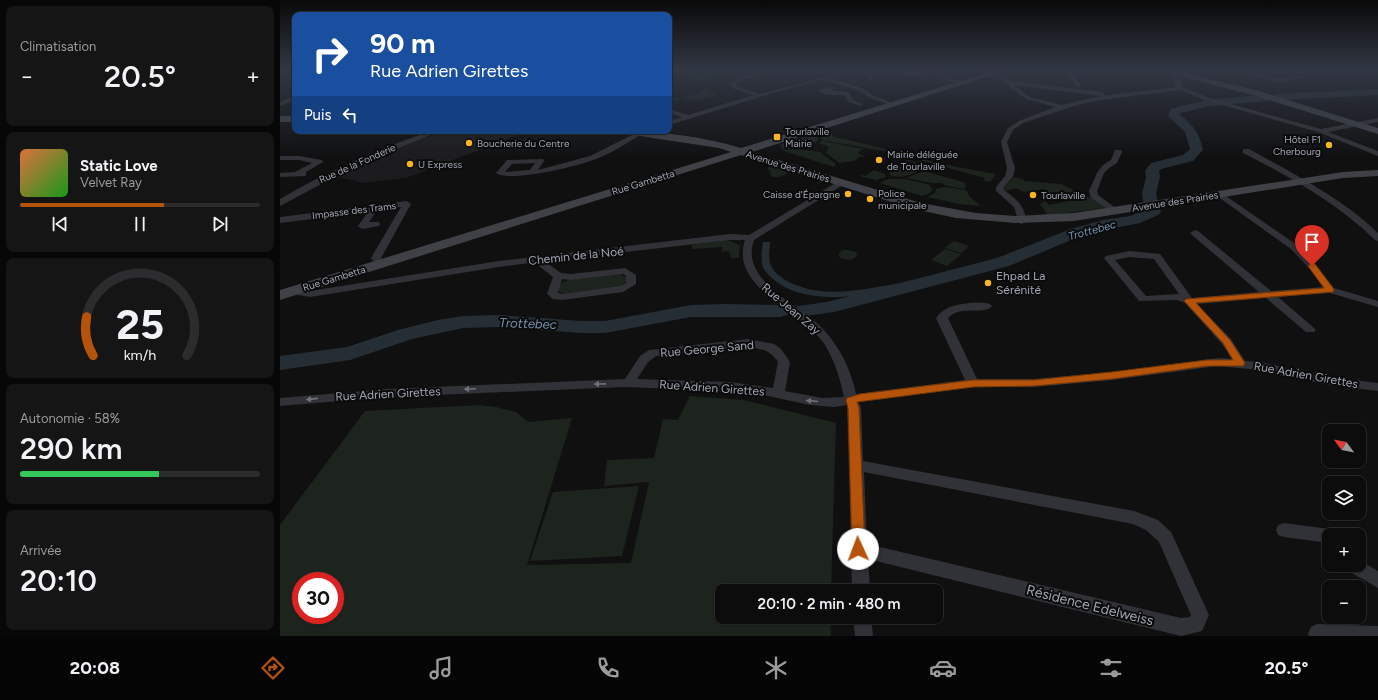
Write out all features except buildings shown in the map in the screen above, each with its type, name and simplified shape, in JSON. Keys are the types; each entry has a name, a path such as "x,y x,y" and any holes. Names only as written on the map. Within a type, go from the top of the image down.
{"main road":[{"name":"Rue Gambetta","path":"280,295 910,99"},
{"path":"1274,99 1378,131"},
{"path":"280,119 292,119"},
{"name":"Avenue des Prairies","path":"656,134 706,142 918,206 947,213 1022,221 1068,218 1344,175 1378,173"}],"street":[{"path":"280,104 292,99"},
{"path":"672,122 746,99"},
{"path":"850,99 851,101 860,104"},
{"path":"877,99 893,104"},
{"path":"1030,99 1061,107"},
{"path":"1022,221 1021,209 1017,203 1000,191 1000,186 1009,177 1011,168 1004,142 1010,129 1015,125 1061,107 1100,99"},
{"path":"1206,99 1320,131 1378,154"},
{"path":"672,112 689,117"},
{"path":"1320,131 1378,120"},
{"name":"Rue de la Fonderie","path":"280,203 329,175 384,150 435,134"},
{"path":"430,138 437,134"},
{"path":"532,173 546,171 593,158 640,134"},
{"path":"1246,151 1295,177 1300,182 1334,202 1355,217 1378,238"},
{"path":"1114,211 1094,196 1093,191 1102,170 1114,161 1118,152"},
{"path":"280,158 299,158 319,162 297,174"},
{"path":"280,175 329,175"},
{"path":"751,238 842,183"},
{"path":"1220,194 1294,247 1312,266 1330,290"},
{"name":"Impasse des Trams","path":"280,220 407,204 376,258 380,264"},
{"path":"375,207 362,226 376,224"},
{"path":"1195,233 1310,330"},
{"name":"Chemin de la Noé","path":"298,289 302,293 310,294 499,264 730,237 751,238"},
{"name":"Rue Jean Zay","path":"751,238 748,247 748,259 751,271 758,282 816,328 826,339 840,364 847,381 854,408 858,549 860,584"},
{"path":"1240,363 1226,342 1189,301 1157,256 1129,254 1109,258 1143,299 1178,297 1189,301 1330,290 1378,304"},
{"path":"542,259 542,264 558,276 571,277 625,271 631,275 631,284 627,288 617,291 557,297 552,294 558,276"},
{"path":"973,383 942,318 946,312 953,309 987,306"},
{"name":"Rue George Sand","path":"628,383 644,359 653,353 748,343 770,348 777,352 784,362 778,395"},
{"name":"Rue Adrien Girettes","path":"280,402 382,393 628,383 740,388 760,390 804,401 832,403 860,397 973,383 1034,383 1112,376 1207,363 1240,363 1329,381 1378,387"},
{"name":"Résidence Edelweiss","path":"856,465 1134,518 1152,525 1165,537 1200,615 1196,625 1181,627 858,549"},
{"path":"1284,530 1322,535"},
{"path":"1365,572 1378,580"},
{"path":"863,624 864,636"},
{"path":"1319,636 1317,632 1378,635"}],"shaded area":[{"path":"672,99 679,99 672,102"},
{"path":"685,99 706,99 698,101"},
{"path":"821,130 831,133 834,137 935,162 996,174 993,177 999,179 993,178 990,182 983,180 985,178 894,153 822,140 821,135 816,133"},
{"path":"436,134 521,134 406,178 363,183 331,177 372,158"},
{"path":"813,134 818,136 818,140 808,146 808,149 783,149 780,147 782,146 779,145"},
{"path":"822,141 864,149 857,153 865,156 861,156 854,161 839,163 826,153 829,147 819,143"},
{"path":"781,150 820,152 836,164 834,167"},
{"path":"901,159 928,166 910,175 901,177 891,176 889,171 891,172 899,165 908,167 914,163"},
{"path":"770,165 790,172 780,177 772,177 768,168"},
{"path":"874,170 885,174 886,177 876,180 859,176 865,176"},
{"path":"924,171 966,183 965,189 947,186 941,183 932,183 906,178"},
{"path":"1014,177 1023,179 1024,181 1061,184 1092,199 1105,208 1044,216 1042,214 1047,214 1040,204 1045,201 1049,205 1074,200 1070,197 1072,196 1069,194 1057,196 1044,189 1024,192 1016,188 1005,191 1005,187"},
{"path":"888,179 905,179 930,185 933,189 930,193 922,196 880,183"},
{"path":"945,187 966,190 970,197 981,206 959,204 927,197 935,193 936,189"},
{"path":"727,240 740,245 739,258 731,258 729,251 722,252 722,247 692,249 692,245"},
{"path":"954,241 969,246 961,253 945,248"},
{"path":"763,242 770,242 769,261 775,272 789,282 804,288 835,292 867,289 915,281 920,285 877,296 872,293 834,297 794,291 782,285 766,272 762,261"},
{"path":"945,249 961,254 947,266 931,260"},
{"path":"842,250 856,252 857,256 855,258 844,259 838,255"},
{"path":"620,274 627,278 626,282 621,286 563,294 558,291 561,283 568,280"},
{"path":"690,396 744,400 836,423 831,584 715,584 715,624 830,624 831,636 280,636 280,525 365,411 479,405 516,412 529,422 572,418 527,565 631,563 649,482 604,486 607,460 654,458 663,419 678,420"},
{"path":"639,486 622,556 530,561 553,492"}],"waterway":[{"name":"Trottebec","path":"805,310 827,308 1003,262 1077,232 1103,225 1134,220 1153,212 1149,194 1153,177 1152,171 1156,166 1188,158 1197,150 1190,130 1174,116 1175,111 1186,107 1209,103 1255,99"},
{"name":"Trottebec","path":"280,363 350,353 405,334 463,322 499,321 581,327 605,327 691,311 780,311"}],"place":[{"name":"Tourlaville Mairie","path":"777,137"},
{"name":"Boucherie du Centre","path":"469,143"},
{"name":"Hôtel F1 Cherbourg","path":"1329,145"},
{"name":"Mairie déléguée de Tourlaville","path":"879,160"},
{"name":"U Express","path":"410,164"},
{"name":"Caisse d'Épargne","path":"848,194"},
{"name":"Tourlaville","path":"1033,195"},
{"name":"Police municipale","path":"870,199"},
{"name":"Ehpad La Sérénité","path":"988,283"}],"route":[{"path":"858,549 854,408 851,400 860,397 895,394 973,383 1034,383 1112,376 1132,372 1207,363 1240,363 1226,342 1189,301 1330,290 1312,266"}]}
